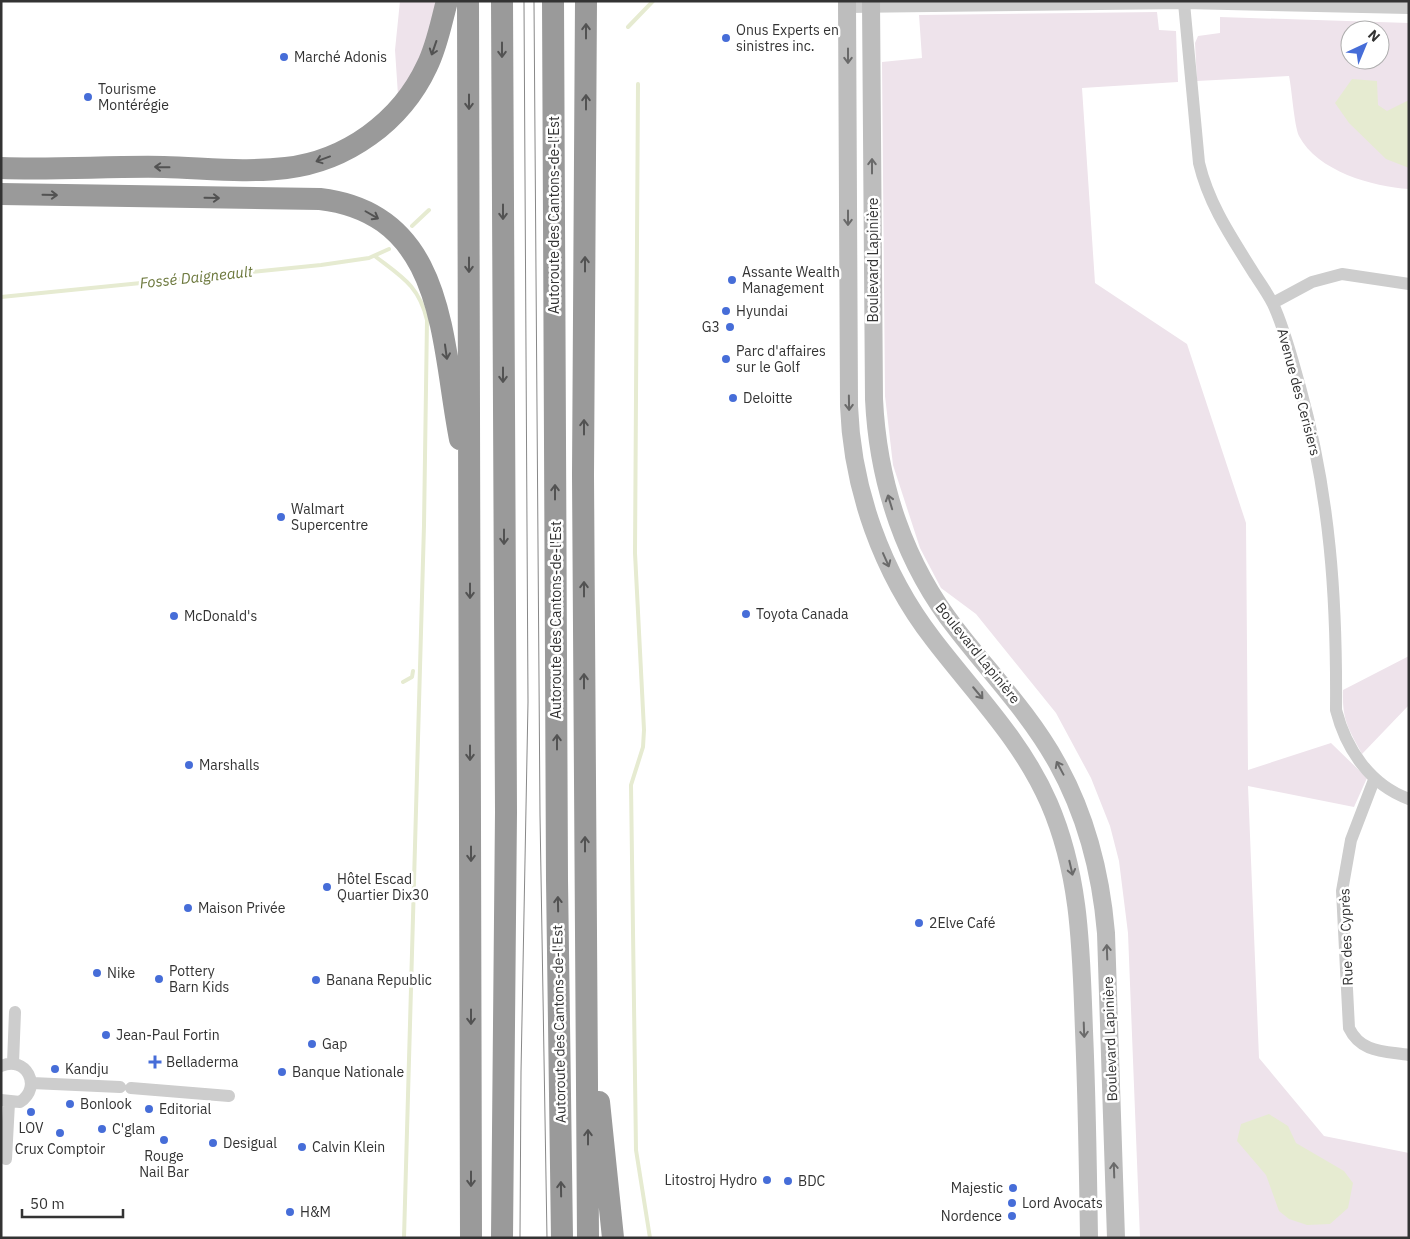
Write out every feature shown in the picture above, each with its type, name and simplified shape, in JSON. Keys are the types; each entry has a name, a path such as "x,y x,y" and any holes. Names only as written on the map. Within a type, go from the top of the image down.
{"highway":[{"path":"1,168 47,169 126,166 274,169 324,159 365,138 388,121 406,101 431,56 447,1"},
{"path":"468,1 471,1238"},
{"path":"502,1 506,802 502,1238"},
{"name":"Autoroute des Cantons-de-l'Est","path":"553,1 557,870 562,1238"},
{"path":"586,1 583,475 588,1238"},
{"path":"1,194 320,199 343,203 375,217 408,244 421,264 431,286 445,340 453,401 470,490"},
{"path":"586,997 607,1162 613,1238"}],"main road":[{"name":"Boulevard Lapinière","path":"847,4 849,406 856,464 875,533 902,592 933,639 1000,720 1022,752 1047,800 1065,847 1076,892 1081,940 1089,1238"},
{"name":"Boulevard Lapinière","path":"871,4 874,399 880,460 896,521 924,581 956,629 1017,702 1042,738 1064,775 1087,833 1100,886 1106,933 1116,1238"}],"street":[{"path":"847,4 1184,3 1409,8"},
{"name":"Avenue des Cerisiers","path":"1184,3 1199,164 1205,189 1227,231 1273,303 1292,357 1311,427 1326,505 1333,579 1336,710 1342,732 1374,780 1409,799"},
{"path":"1273,303 1312,282 1342,274 1409,284"},
{"name":"Rue des Cyprès","path":"1374,780 1352,840 1342,891 1349,1028 1354,1039 1366,1048 1409,1056"},
{"path":"6,1159 5,1101 20,1102 25,1099 32,1083 28,1072 19,1064 7,1065 15,1012"},
{"path":"32,1083 125,1087 229,1096"}],"shaded area":[{"path":"400,1 438,1 420,61 398,95 395,50"},
{"path":"1157,12 1159,30 1176,31 1178,82 1082,88 1095,283 1187,344 1246,523 1248,770 1331,743 1367,778 1354,807 1248,786 1259,1058 1324,1136 1409,1153 1409,1238 1140,1238 1128,933 1119,861 1110,826 1091,778 1056,713 976,614 941,588 920,548 893,465 885,396 882,62 922,58 919,15"},
{"path":"1220,17 1340,21 1340,70 1390,70 1390,22 1409,23 1409,189 1379,185 1347,175 1332,168 1307,148 1297,131 1289,76 1197,81 1195,43 1198,36 1220,33"},
{"path":"1352,79 1377,81 1378,105 1387,111 1409,100 1409,168 1386,159 1349,123 1335,103"},
{"path":"1409,656 1409,705 1362,754 1347,724 1343,690"},
{"path":"1269,1114 1288,1126 1296,1143 1344,1171 1353,1183 1348,1208 1330,1224 1307,1225 1289,1219 1279,1211 1266,1175 1237,1141 1241,1124"}],"waterway":[{"name":"Fossé Daigneault","path":"628,27 653,1"},
{"path":"638,84 635,553 644,730 643,747 631,785 636,1150 650,1238"},
{"name":"Fossé Daigneault","path":"412,226 429,210"},
{"name":"Fossé Daigneault","path":"1,297 321,265 369,258 389,249"},
{"path":"376,257 414,290 424,308 427,320 424,525 404,1238"},
{"name":"Fossé Daigneault","path":"403,682 412,677 413,671"}],"tram line":[{"path":"520,1238 528,702 524,1"},
{"path":"534,1 540,815 547,1238"}],"place":[{"name":"Onus Experts en sinistres inc.","path":"726,38"},
{"name":"Marché Adonis","path":"284,57"},
{"name":"Tourisme Montérégie","path":"88,97"},
{"name":"Assante Wealth Management","path":"732,280"},
{"name":"Hyundai","path":"726,311"},
{"name":"G3","path":"730,327"},
{"name":"Parc d'affaires sur le Golf","path":"726,359"},
{"name":"Deloitte","path":"733,398"},
{"name":"Walmart Supercentre","path":"281,517"},
{"name":"Toyota Canada","path":"746,614"},
{"name":"McDonald's","path":"174,616"},
{"name":"Marshalls","path":"189,765"},
{"name":"Hôtel Escad Quartier Dix30","path":"327,887"},
{"name":"Maison Privée","path":"188,908"},
{"name":"2Elve Café","path":"919,923"},
{"name":"Nike","path":"97,973"},
{"name":"Pottery Barn Kids","path":"159,979"},
{"name":"Banana Republic","path":"316,980"},
{"name":"Jean-Paul Fortin","path":"106,1035"},
{"name":"Gap","path":"312,1044"},
{"name":"Belladerma","path":"155,1062"},
{"name":"Kandju","path":"55,1069"},
{"name":"Banque Nationale","path":"282,1072"},
{"name":"Bonlook","path":"70,1104"},
{"name":"Editorial","path":"149,1109"},
{"name":"LOV","path":"31,1112"},
{"name":"C'glam","path":"102,1129"},
{"name":"Crux Comptoir","path":"60,1133"},
{"name":"Rouge Nail Bar","path":"164,1140"},
{"name":"Desigual","path":"213,1143"},
{"name":"Calvin Klein","path":"302,1147"},
{"name":"Litostroj Hydro","path":"767,1180"},
{"name":"BDC","path":"788,1181"},
{"name":"Majestic","path":"1013,1188"},
{"name":"Lord Avocats","path":"1012,1203"},
{"name":"H&M","path":"290,1212"},
{"name":"Nordence","path":"1012,1216"}]}
